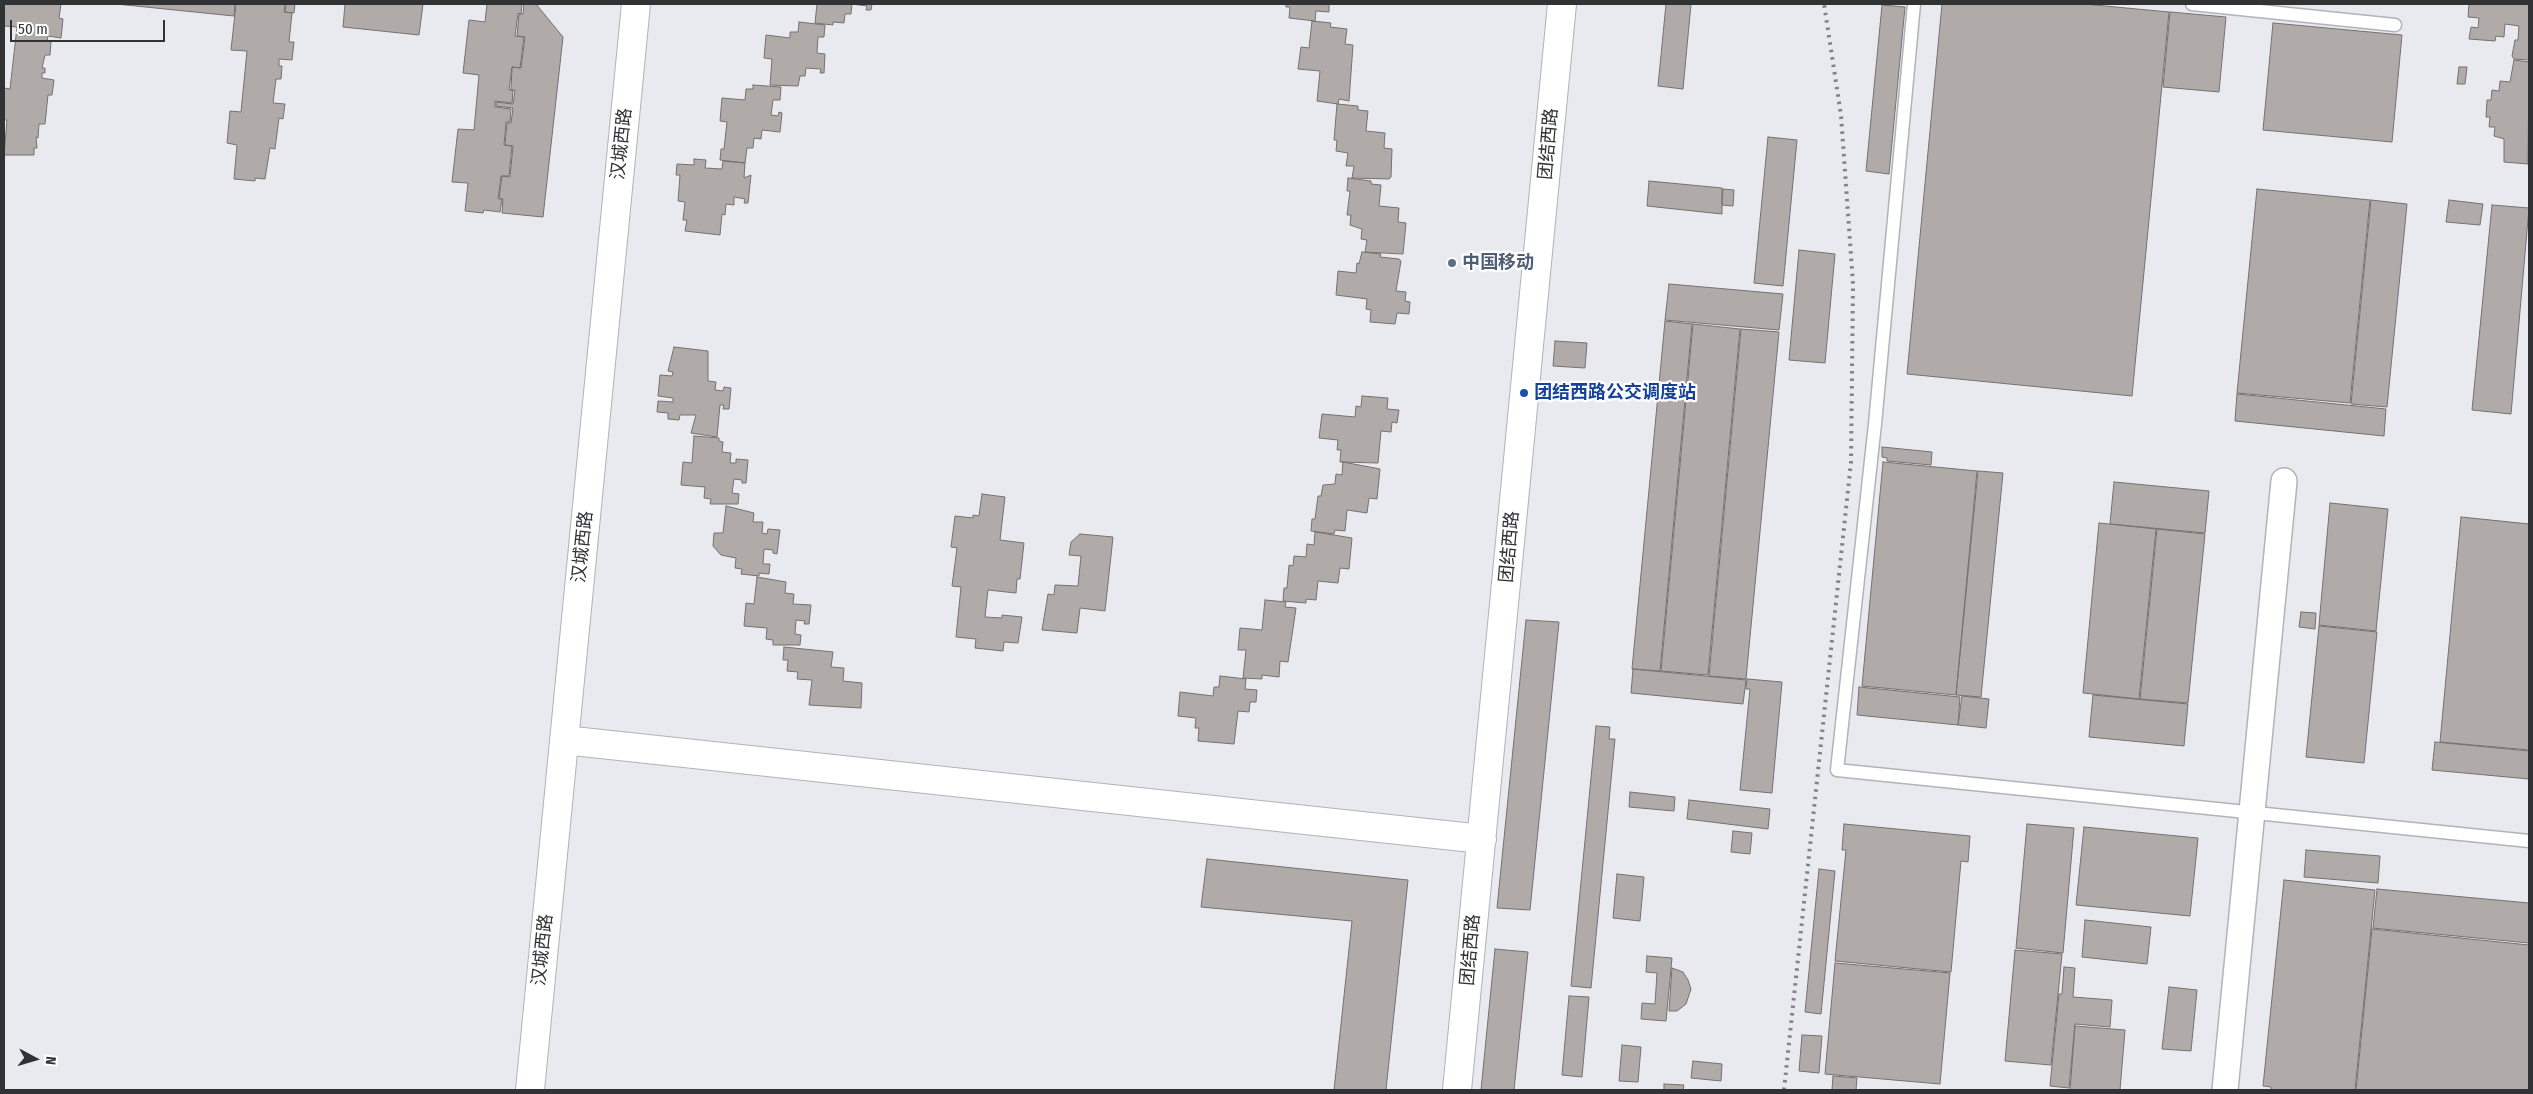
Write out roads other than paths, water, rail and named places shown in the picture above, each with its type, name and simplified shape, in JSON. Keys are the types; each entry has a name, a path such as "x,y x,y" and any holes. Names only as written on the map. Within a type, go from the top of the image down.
{"street":[{"name":"汉城西路","path":"530,1090 636,4"},
{"name":"团结西路","path":"1457,1090 1562,4"},
{"path":"2225,1090 2284,481"},
{"path":"564,740 1482,839"}],"lane":[{"path":"1914,4 1875,424 1837,770 2252,811 2529,841"},
{"path":"2192,4 2394,25"}],"railway":[{"path":"1784,1090 1851,462 1853,284 1841,115 1824,4"}],"place":[{"name":"中国移动","path":"1452,263"},
{"name":"团结西路公交调度站","path":"1524,393"}]}
